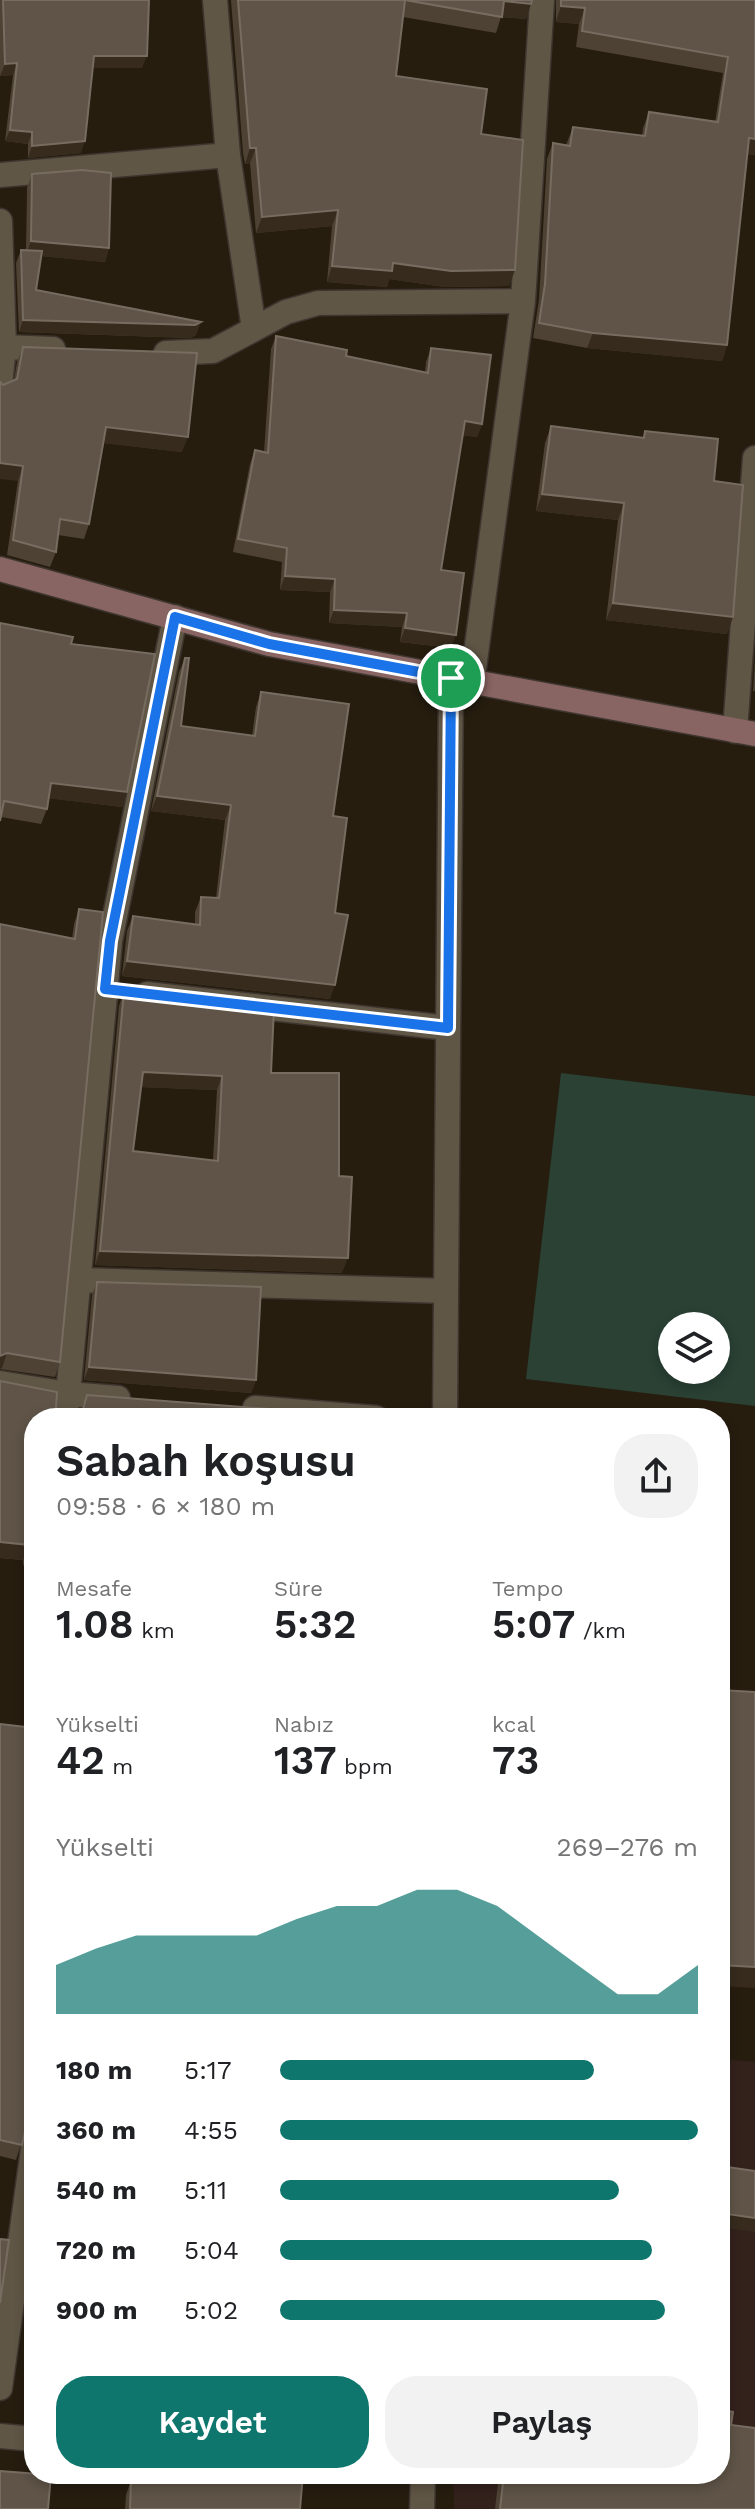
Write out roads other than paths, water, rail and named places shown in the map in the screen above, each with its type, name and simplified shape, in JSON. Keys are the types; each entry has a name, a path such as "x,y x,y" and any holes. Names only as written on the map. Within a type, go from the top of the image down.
{"main road":[{"path":"0,569 269,644 745,732"}],"street":[{"path":"215,0 228,155 254,329"},
{"path":"445,1408 448,1028 461,681 523,301 542,0"},
{"path":"0,175 228,155"},
{"path":"0,221 4,347 0,385"},
{"path":"144,352 213,351 286,312 318,303 523,301"},
{"path":"4,347 82,350"},
{"path":"745,732 755,458"},
{"path":"67,1406 110,941 175,617"},
{"path":"105,989 448,1028"},
{"path":"79,1280 446,1291"},
{"path":"0,1383 67,1406 145,1400"},
{"path":"237,1407 250,1408"},
{"path":"0,2388 24,2241"},
{"path":"0,2436 24,2438"},
{"path":"422,2509 423,2484"}]}
